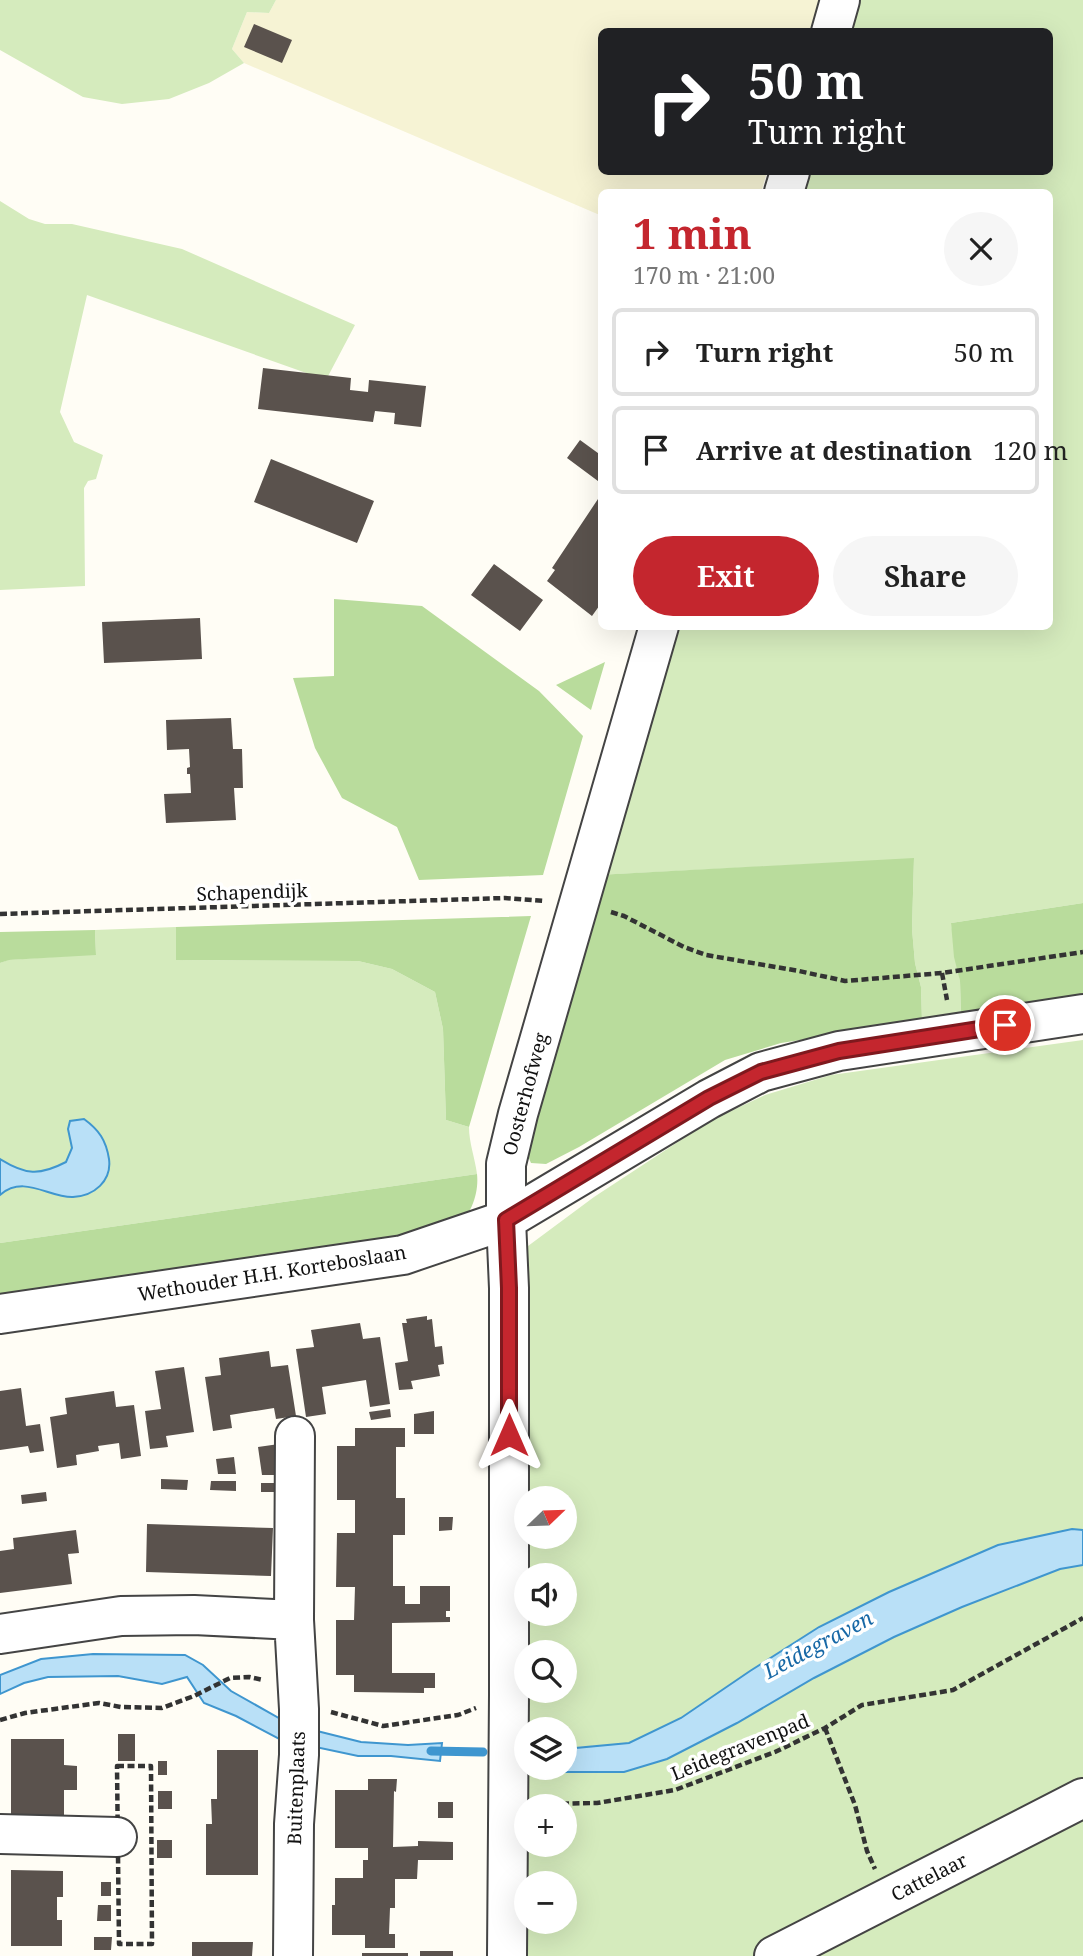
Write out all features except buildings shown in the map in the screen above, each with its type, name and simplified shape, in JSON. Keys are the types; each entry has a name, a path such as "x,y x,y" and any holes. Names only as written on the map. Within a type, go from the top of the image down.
{"street":[{"path":"832,28 841,0"},
{"name":"Oosterhofweg","path":"507,1956 509,1288 506,1164 518,1114 658,630"},
{"name":"Wethouder H.H. Korteboslaan","path":"0,1314 403,1255 506,1220 709,1098 761,1072 839,1051 1083,1014"},
{"name":"Buitenplaats","path":"293,1956 294,1824 299,1755 294,1620 295,1436"},
{"path":"0,1633 121,1616 194,1615 294,1620"},
{"name":"Cattelaar","path":"774,1956 1083,1798"},
{"path":"0,1834 117,1837"}],"path":[{"name":"Schapendijk","path":"0,914 505,898"},
{"path":"580,903 624,916 684,947 706,955 845,981 942,973 1083,952"},
{"name":"Leidegravenpad","path":"508,1805 597,1803 675,1790 775,1752 825,1728 862,1705 953,1690 1083,1618"},
{"path":"0,1720 24,1713 99,1703 121,1707 162,1708 235,1677 270,1681 299,1703 383,1726 458,1715 509,1695"},
{"path":"825,1728 855,1805 867,1851 888,1898"}],"shaded area":[{"path":"276,0 824,0 814,28 598,28 598,175 766,175 762,189 598,189 598,214 244,63 232,49 247,12 269,13"}],"green space":[{"path":"0,0 276,0 269,13 247,12 232,49 244,63 209,83 169,99 122,104 83,97 0,50"},
{"path":"848,0 1083,0 1083,903 951,923 960,981 961,1015 922,1021 921,987 915,963 912,929 914,859 597,875 665,630 1053,630 1053,189 787,189 790,175 1053,175 1053,28 839,28"},
{"path":"0,201 29,219 45,224 72,224 182,249 355,325 326,380 87,295 60,412 74,442 103,455 96,479 88,481 84,488 85,586 0,590"},
{"path":"334,599 422,606 539,691 583,736 543,875 419,880 397,827 342,798 315,748 293,678 334,676"},
{"path":"605,662 591,710 556,685"},
{"path":"914,858 912,929 915,963 921,987 922,1021 781,1043 725,1060 579,1147 546,1164 531,1163 524,1147 597,875"},
{"path":"1083,903 1083,998 961,1015 960,981 954,957 951,923"},
{"path":"531,916 469,1127 446,1120 443,1029 435,992 392,969 358,961 176,960 176,927"},
{"path":"176,927 177,960 358,961 392,969 435,992 443,1029 446,1120 469,1127 477,1174 0,1243 0,1195 5,1190 23,1186 92,1193 68,1129 72,1148 66,1162 56,1167 25,1171 0,1159 0,963 8,960 96,954 95,930"},
{"path":"95,930 96,955 9,960 0,963 0,932"},
{"path":"1083,1040 1083,1530 1072,1529 998,1545 889,1592 819,1627 681,1718 629,1743 577,1747 577,1717 527,1717 527,1703 577,1703 577,1640 526,1640 526,1626 577,1626 577,1563 526,1563 526,1549 578,1549 578,1486 525,1486 524,1249 594,1197 687,1136 716,1118 765,1095 831,1075"},
{"path":"477,1174 475,1196 466,1216 452,1228 427,1236 0,1300 0,1243"},
{"path":"1083,1565 1083,1956 516,1956 516,1934 577,1934 577,1871 517,1871 518,1857 577,1857 577,1794 519,1794 519,1780 577,1780 577,1768 667,1759 737,1723 814,1678 894,1637 1060,1569"}],"water":[{"path":"84,1119 101,1136 108,1152 108,1174 100,1186 88,1194 73,1197 27,1187 9,1189 0,1195 0,1159 25,1171 56,1167 66,1162 72,1148 68,1129 70,1121"},
{"path":"1072,1529 1083,1530 1083,1565 1060,1569 894,1637 667,1759 624,1772 577,1772 577,1748 629,1743 681,1718 819,1627 889,1592 998,1545"},
{"path":"93,1654 185,1655 203,1665 231,1691 284,1721 283,1741 236,1716 204,1703 187,1677 162,1684 118,1676 48,1677 24,1683 0,1694 0,1675 41,1659"},
{"path":"305,1728 361,1742 408,1745 442,1743 440,1761 358,1756 306,1745"}],"waterway":[{"name":"Leidegraven","path":"431,1751 483,1752"}],"route":[{"path":"509,1435 506,1220 709,1098 761,1072 839,1051 1005,1025"}]}
